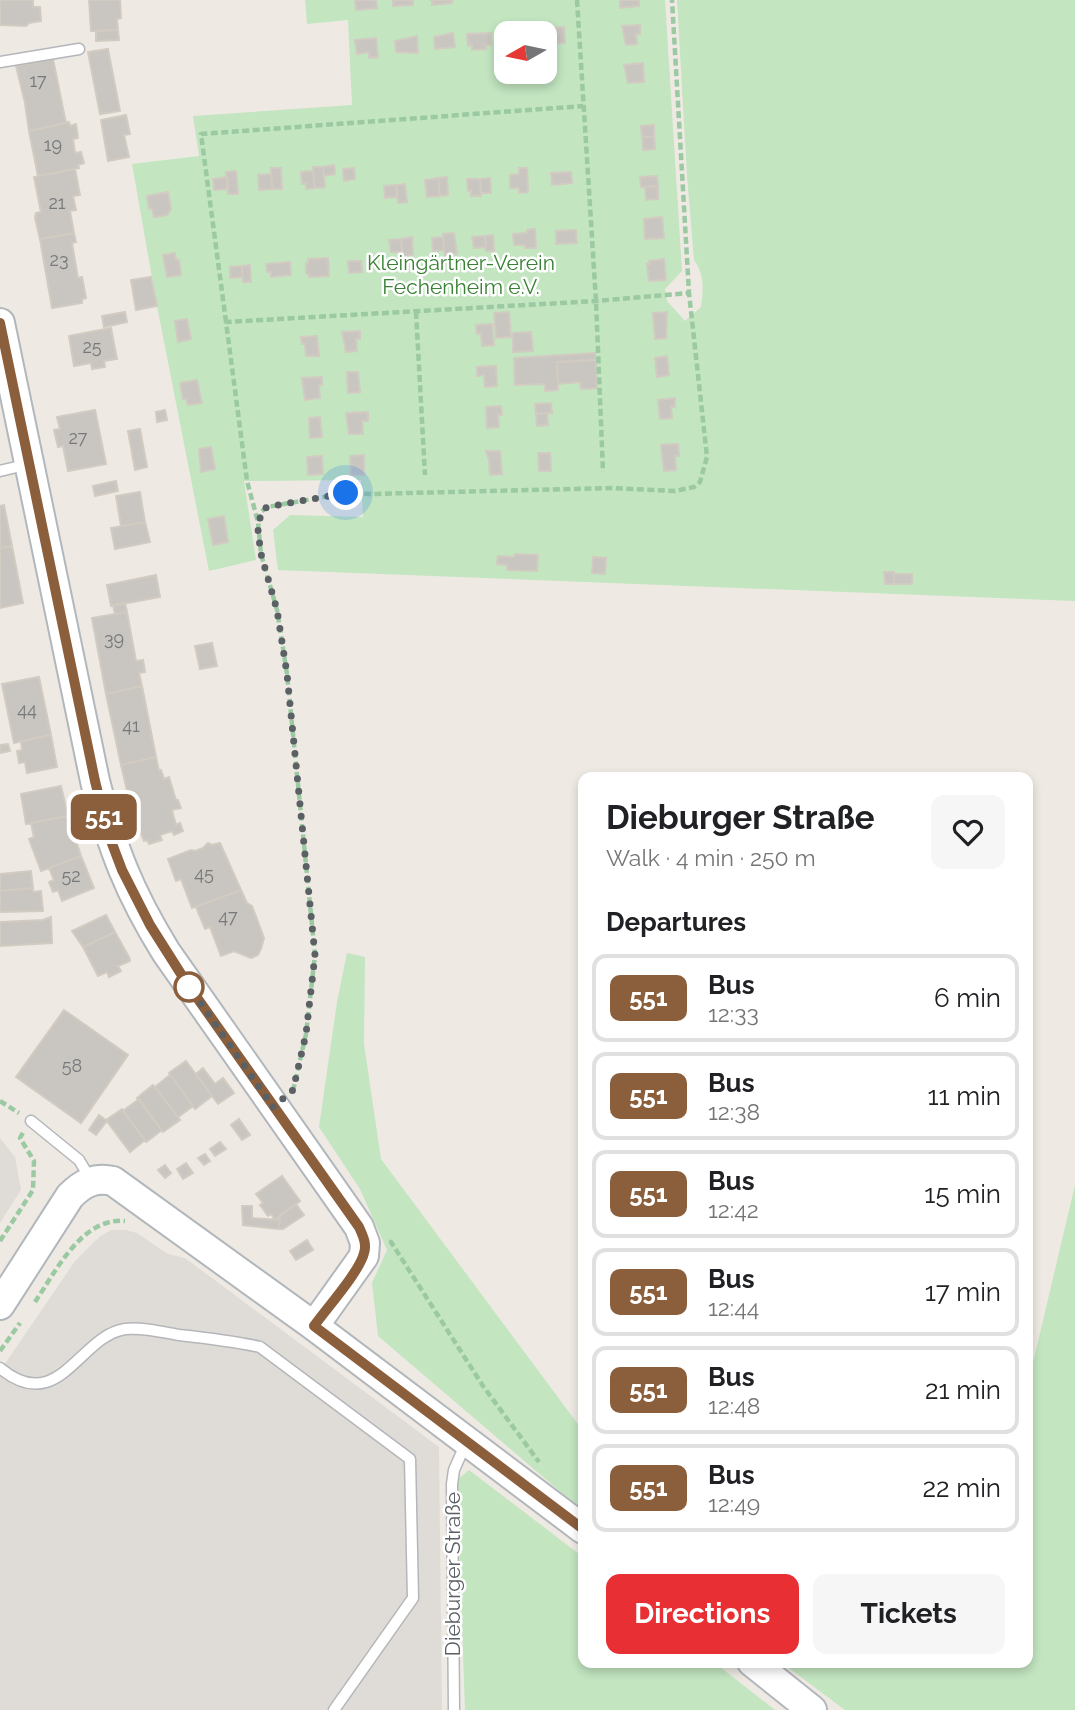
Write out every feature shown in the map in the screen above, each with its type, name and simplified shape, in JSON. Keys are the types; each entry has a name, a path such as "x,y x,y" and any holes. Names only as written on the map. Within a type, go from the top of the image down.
{"street":[{"path":"0,323 95,781 108,833 122,870 161,943 359,1227 365,1243 364,1256 314,1326"},
{"path":"12,1312 70,1196 83,1184 91,1181 106,1180 121,1185 314,1326 578,1525"},
{"path":"760,1668 813,1710"}],"lane":[{"path":"0,62 79,49"},
{"path":"0,471 29,464"},
{"path":"31,1121 79,1160 91,1181"},
{"path":"0,1368 23,1383 44,1382 68,1369 107,1337 126,1329 239,1342 260,1347 410,1459 413,1598 334,1710"},
{"name":"Dieburger Straße","path":"454,1710 452,1484 454,1470 466,1441"}],"path":[{"path":"577,0 596,301 603,472"},
{"path":"258,522 261,512 267,507 346,493 370,495 612,488 675,491 694,487 700,482 707,457 689,293 672,0"},
{"path":"273,1107 293,1090 306,1034 315,955 287,674 277,610 261,554 258,522 247,481 201,134 583,106"},
{"path":"226,322 596,301 689,293"},
{"path":"415,312 425,475"},
{"path":"0,1101 31,1121 20,1138 34,1161 33,1190 0,1241"},
{"path":"31,1308 69,1253 86,1235 100,1224 111,1220"},
{"path":"365,1243 391,1242 483,1386 541,1465"},
{"path":"0,1351 12,1312"}],"shaded area":[{"path":"0,1138 15,1157 21,1190 0,1223"},
{"path":"111,1230 137,1233 168,1254 185,1258 439,1447 442,1710 0,1710 0,1371 75,1261 99,1237"}],"green space":[{"name":"Kleingärtner-Verein Fechenheim e.V.","path":"305,0 665,0 682,271 665,289 667,301 685,321 701,307 703,289 702,277 694,260 677,0 1075,0 1075,601 278,570 273,530 290,515 363,517 361,480 244,481 256,560 209,571 132,164 199,156 193,116 352,105 348,20 307,24"},
{"path":"347,953 365,957 364,1044 381,1159 578,1424 578,1507 378,1336 372,1283 387,1250 360,1189 319,1127"},
{"path":"1075,1185 1075,1710 845,1710 789,1668 1033,1668 1033,1363"},
{"path":"469,1470 578,1553 578,1668 721,1668 775,1710 465,1710 457,1480"}],"building":[{"path":"0,0 33,0 33,7 40,7 41,21 26,26 0,25"},
{"path":"89,0 120,0 121,18 117,19 118,30 91,31"},
{"path":"355,0 376,0 377,8 356,10"},
{"path":"393,0 413,0 413,5 393,6"},
{"path":"432,0 452,0 452,3 432,5"},
{"path":"620,0 639,0 639,6 620,8"},
{"path":"640,25 640,34 636,34 637,44 626,45 622,26"},
{"path":"564,27 565,43 558,43 557,28"},
{"path":"118,30 119,40 96,41 96,31"},
{"path":"453,33 455,47 435,49 434,37"},
{"path":"491,33 491,45 486,45 486,49 472,50 472,45 468,46 467,34"},
{"path":"417,36 418,53 396,52 395,41"},
{"path":"376,38 378,57 369,58 369,52 357,54 355,40"},
{"path":"108,49 120,111 100,114 88,52"},
{"path":"53,59 66,123 29,131 16,66"},
{"path":"643,63 644,82 628,83 624,65"},
{"path":"126,115 130,134 124,135 129,157 108,161 101,120"},
{"path":"69,122 70,126 76,124 78,138 73,139 75,153 81,152 84,163 78,165 79,168 38,176 29,131"},
{"path":"654,125 654,137 642,137 641,126"},
{"path":"642,137 654,137 655,149 643,150"},
{"path":"334,165 335,174 324,176 323,167"},
{"path":"313,167 323,167 325,187 315,188"},
{"path":"271,168 281,168 282,189 272,189"},
{"path":"354,168 355,179 344,181 343,169"},
{"path":"519,168 527,168 528,192 519,193 519,188 510,188 510,175 519,174"},
{"path":"75,169 80,195 73,196 76,210 70,211 74,233 40,239 35,218 36,213 41,212 34,177"},
{"path":"236,171 238,194 228,194 226,172"},
{"path":"313,171 315,188 306,189 306,184 302,184 301,172"},
{"path":"571,172 572,183 552,185 551,173"},
{"path":"271,174 272,189 259,190 258,175"},
{"path":"657,176 658,186 641,187 640,177"},
{"path":"227,177 228,189 214,190 213,179"},
{"path":"447,177 448,195 440,196 438,178"},
{"path":"438,178 440,196 427,197 425,180"},
{"path":"490,178 491,193 481,193 480,179"},
{"path":"467,179 480,179 481,196 471,196"},
{"path":"405,184 407,202 398,203 396,185"},
{"path":"396,185 397,197 385,198 384,186"},
{"path":"658,186 658,199 646,200 645,187"},
{"path":"168,192 171,209 167,215 154,217 152,208 149,209 147,196"},
{"path":"662,217 664,238 645,239 644,219"},
{"path":"535,229 536,248 514,245 513,234 527,233 527,230"},
{"path":"576,230 577,243 556,244 556,231"},
{"path":"74,233 76,242 72,243 78,278 82,277 86,298 82,299 82,303 52,308 40,239"},
{"path":"454,233 457,254 445,255 443,234"},
{"path":"493,235 494,251 486,251 485,236"},
{"path":"485,236 486,247 474,248 472,237"},
{"path":"412,237 413,255 403,256 401,239"},
{"path":"443,237 444,250 433,251 432,238"},
{"path":"401,239 402,252 391,252 389,240"},
{"path":"175,253 181,275 167,277 163,255"},
{"path":"328,258 329,276 309,277 309,274 306,274 308,259"},
{"path":"664,259 666,280 649,281 649,261"},
{"path":"348,261 361,261 362,272 349,273"},
{"path":"290,262 291,275 271,277 271,272 267,272 266,264"},
{"path":"250,265 251,282 243,282 242,266"},
{"path":"242,266 242,277 230,278 230,267"},
{"path":"151,277 157,306 136,310 131,280"},
{"path":"125,312 127,322 104,327 102,316"},
{"path":"509,312 511,337 496,338 494,313"},
{"path":"667,312 666,338 655,339 653,313"},
{"path":"187,319 191,339 178,342 175,321"},
{"path":"492,324 494,345 482,346 481,333 477,334 476,325"},
{"path":"111,328 117,359 104,361 105,367 92,369 91,363 74,366 69,336"},
{"path":"360,331 360,339 356,339 357,351 346,352 342,332"},
{"path":"531,332 533,351 513,352 513,333"},
{"path":"317,336 319,356 306,356 301,337"},
{"path":"595,353 596,360 557,362 558,390 545,391 545,384 515,385 514,358"},
{"path":"667,356 669,375 657,377 655,358"},
{"path":"596,360 597,388 581,389 580,382 558,384 557,362"},
{"path":"496,366 497,386 485,387 484,375 477,376 477,367"},
{"path":"347,372 358,372 360,392 348,393"},
{"path":"322,377 322,385 319,385 320,398 305,400 302,378"},
{"path":"197,380 202,403 188,405 186,399 183,399 180,383"},
{"path":"675,398 675,407 671,407 672,418 660,419 658,400"},
{"path":"551,403 552,413 536,414 535,404"},
{"path":"501,406 502,415 498,415 499,427 487,428 486,407"},
{"path":"95,410 106,464 68,471 63,446 58,447 54,430 60,429 57,417"},
{"path":"165,410 167,420 157,422 156,412"},
{"path":"368,412 368,421 362,421 363,434 349,434 346,413"},
{"path":"547,413 548,425 537,426 536,414"},
{"path":"320,417 322,437 310,438 309,418"},
{"path":"140,429 147,467 135,470 128,431"},
{"path":"678,444 676,470 664,471 661,445"},
{"path":"211,447 215,469 201,472 199,449"},
{"path":"486,451 500,451 502,474 490,475"},
{"path":"538,453 550,453 551,471 539,471"},
{"path":"364,455 364,475 351,475 350,456"},
{"path":"322,456 323,474 308,475 307,457"},
{"path":"116,481 118,491 95,496 93,486"},
{"path":"140,492 145,522 121,526 116,496"},
{"path":"4,505 12,546 0,548 0,506"},
{"path":"224,516 228,542 213,545 208,519"},
{"path":"145,522 150,542 115,549 111,528"},
{"path":"12,546 23,603 0,608 0,548"},
{"path":"515,554 538,555 537,571 507,570 507,565 497,564 498,556 514,557"},
{"path":"593,557 606,558 605,574 592,573"},
{"path":"884,572 894,572 894,584 885,584"},
{"path":"894,574 912,574 912,584 894,584"},
{"path":"156,575 160,597 111,606 107,585"},
{"path":"125,603 127,612 115,614 113,605"},
{"path":"127,612 136,661 143,660 145,672 139,673 142,686 106,694 92,618"},
{"path":"212,643 217,666 200,669 195,646"},
{"path":"39,677 51,735 14,743 2,684"},
{"path":"142,686 156,757 121,765 106,694"},
{"path":"51,735 57,767 27,773 25,762 19,763 17,751 22,750 21,741"},
{"path":"8,744 10,751 0,753 0,745"},
{"path":"156,757 159,771 161,770 164,779 169,777 181,808 172,810 176,825 180,823 183,831 174,835 172,831 160,835 162,840 149,844 147,840 144,841 127,800 121,765"},
{"path":"61,786 68,816 26,824 21,794"},
{"path":"68,816 81,856 41,871 29,839 34,837 31,823"},
{"path":"208,843 220,843 241,890 192,908 181,879 176,881 168,859 203,848"},
{"path":"81,856 94,888 62,901 58,890 53,892 49,882 54,880 49,868"},
{"path":"31,871 33,888 0,891 0,874"},
{"path":"33,888 33,892 41,891 43,911 0,912 0,891"},
{"path":"241,890 247,903 252,906 264,938 261,949 258,955 251,958 234,951 221,956 210,927 205,929 196,907"},
{"path":"106,915 115,932 83,947 72,931"},
{"path":"51,917 52,943 0,946 0,922 43,920"},
{"path":"115,932 130,961 118,966 121,971 109,977 107,972 98,976 83,947"},
{"path":"64,1010 128,1055 81,1123 16,1077"},
{"path":"186,1061 212,1096 195,1109 169,1073"},
{"path":"203,1068 215,1084 223,1078 234,1093 218,1104 196,1074"},
{"path":"170,1075 193,1106 178,1117 155,1087"},
{"path":"153,1085 180,1120 163,1132 137,1098"},
{"path":"139,1099 162,1130 146,1142 123,1111"},
{"path":"122,1109 145,1140 130,1152 106,1120"},
{"path":"99,1115 107,1121 96,1135 89,1130"},
{"path":"239,1119 250,1135 242,1140 231,1125"},
{"path":"220,1142 226,1149 215,1156 210,1149"},
{"path":"205,1154 210,1161 204,1165 198,1158"},
{"path":"186,1163 193,1173 183,1179 177,1169"},
{"path":"165,1165 171,1173 165,1178 158,1170"},
{"path":"282,1176 300,1201 275,1220 271,1214 268,1216 256,1194"},
{"path":"296,1204 304,1215 283,1229 278,1229 280,1215"},
{"path":"242,1206 252,1206 252,1218 280,1220 278,1229 243,1225"},
{"path":"307,1240 313,1250 296,1260 290,1251"}],"bus line":[{"name":"551","path":"0,323 95,781 108,833 122,870 150,925 183,977 359,1227 365,1243 364,1256 314,1326 578,1525"}],"route":[{"path":"189,987 188,985 273,1107 293,1090 306,1034 315,955 287,674 277,610 261,554 258,522 261,512 267,507 346,493"}]}
